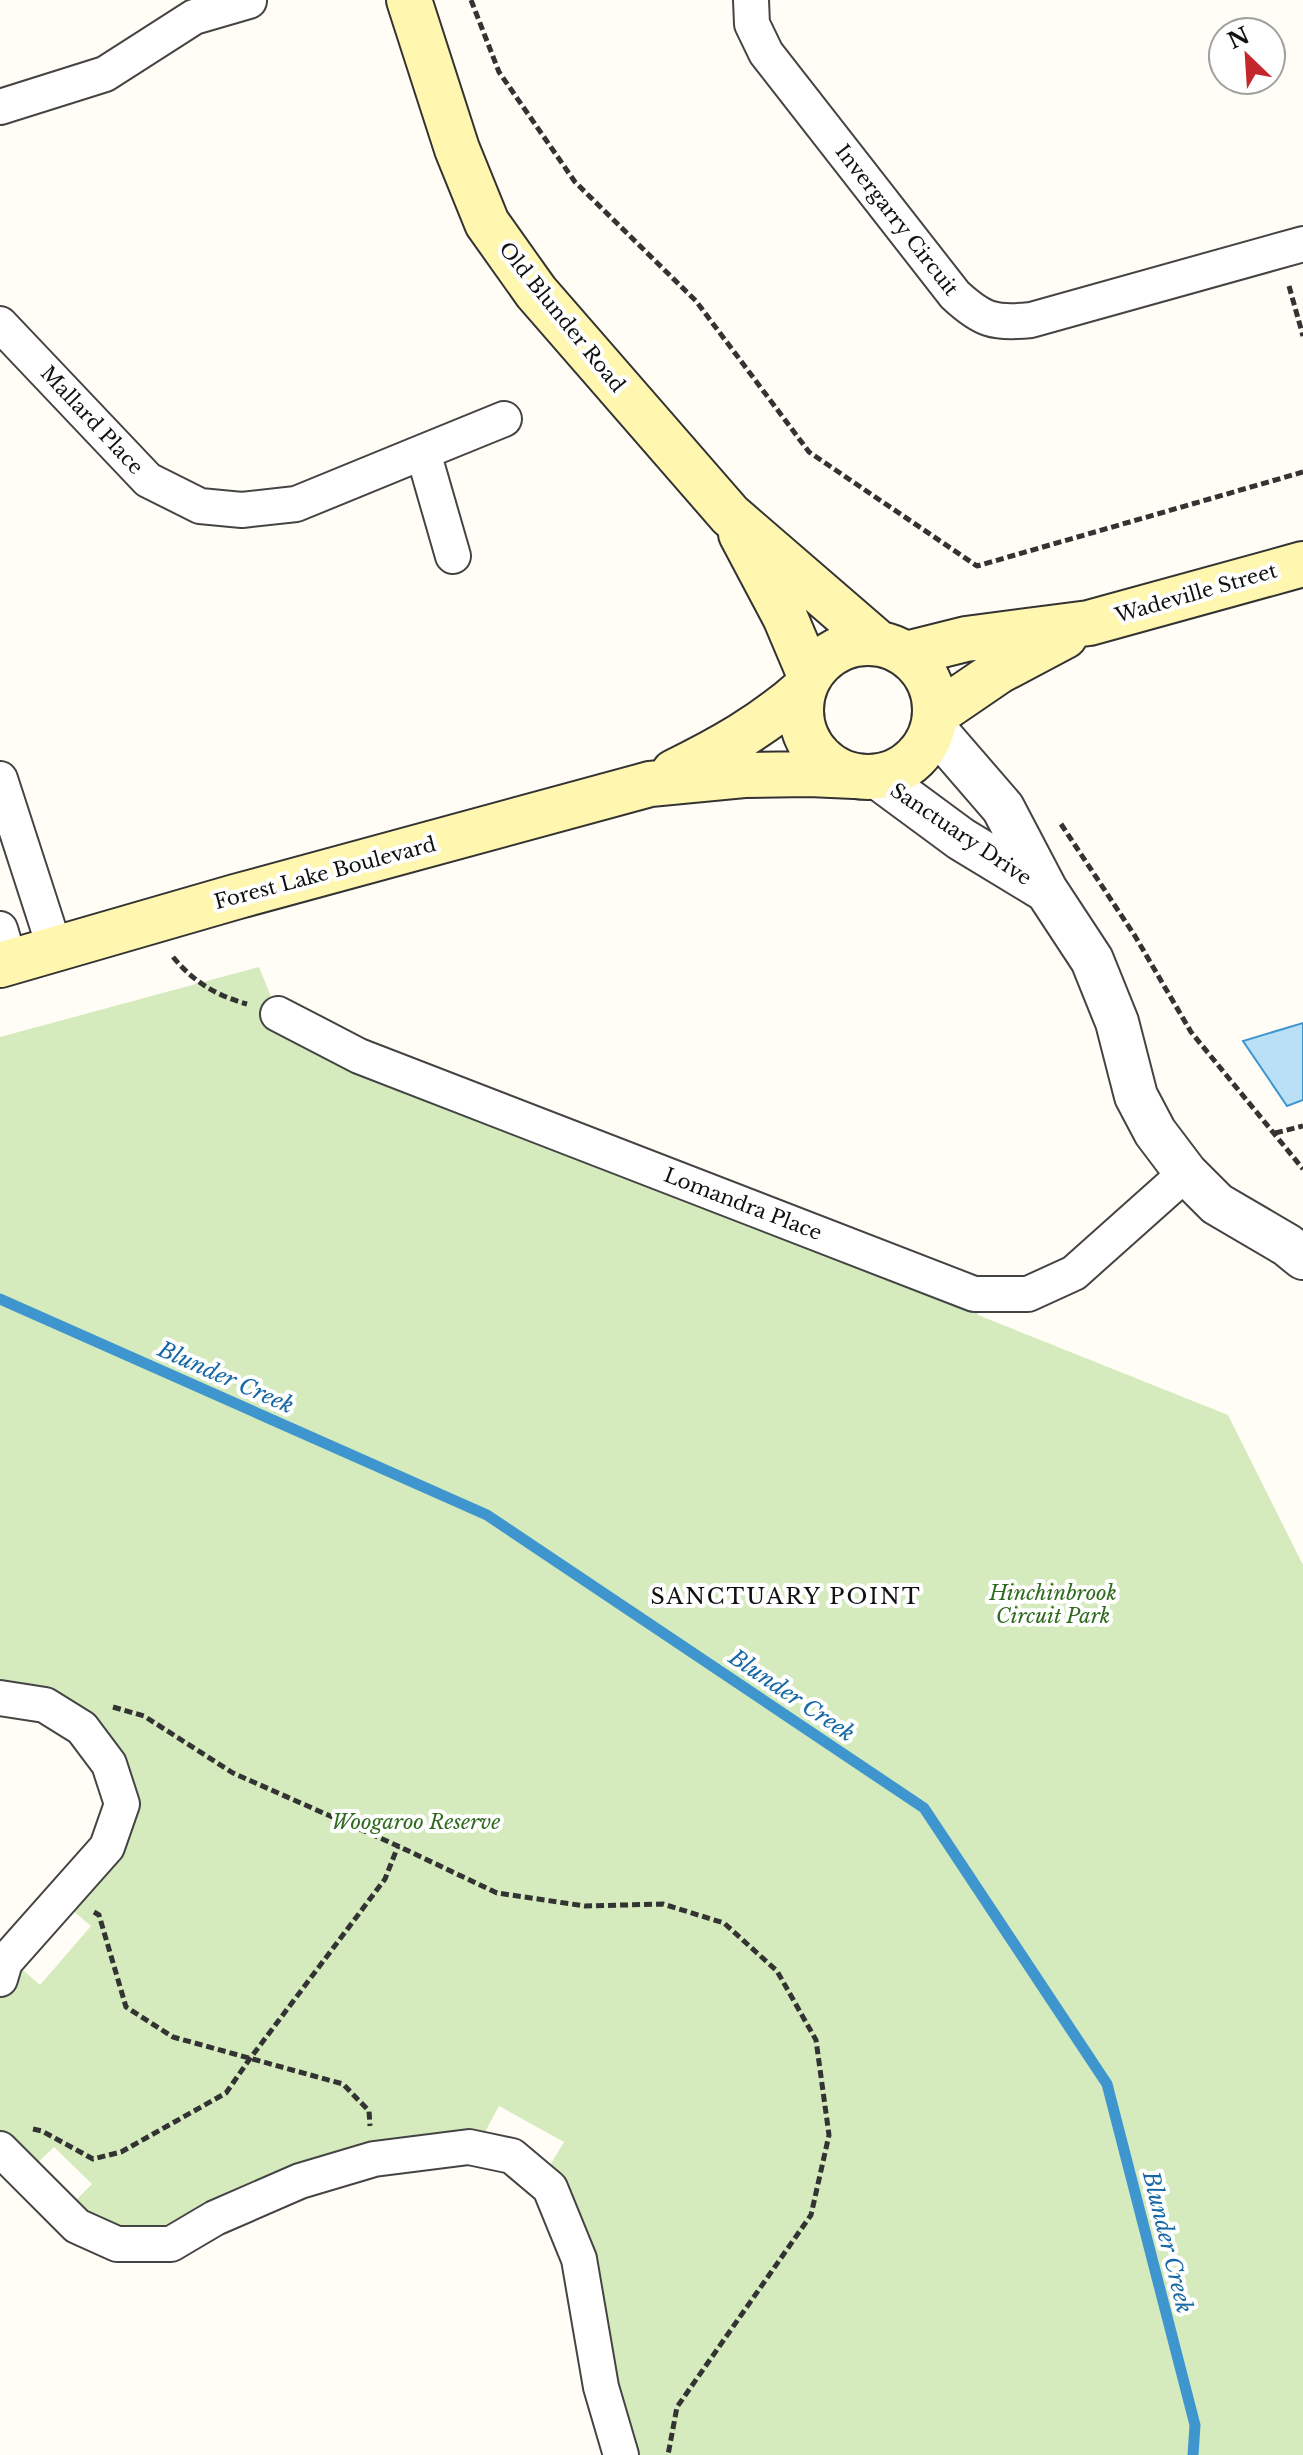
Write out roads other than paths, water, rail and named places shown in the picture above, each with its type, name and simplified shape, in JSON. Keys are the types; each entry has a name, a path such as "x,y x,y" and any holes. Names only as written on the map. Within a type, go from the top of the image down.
{"main road":[{"name":"Old Blunder Road","path":"409,0 457,149 487,223 536,292 730,515 892,649"},
{"name":"Old Blunder Road","path":"730,515 785,617 806,683"},
{"name":"Wadeville Street","path":"892,649 1089,623 1303,564"},
{"name":"Wadeville Street","path":"934,720 999,671 1089,623"},
{"path":"859,643 892,649 923,670 933,691 934,720 926,745 913,760 897,771 866,777 833,768 816,754 805,734 800,713 806,683 822,660 839,649 859,643"},
{"name":"Forest Lake Boulevard","path":"650,784 734,742 779,712 806,683"},
{"name":"Forest Lake Boulevard","path":"3,952 55,949 650,784 744,775 866,777"}],"street":[{"name":"Invergarry Circuit","path":"751,0 752,24 766,53 955,295 976,314 1009,322 1031,320 1291,247"},
{"path":"0,107 105,74 194,17 249,1"},
{"name":"Mallard Place","path":"0,324 148,480 200,506 242,510 296,504 504,419"},
{"path":"423,452 453,556"},
{"name":"Sanctuary Drive","path":"934,720 1003,808 1046,890 1092,960 1117,1022 1136,1096 1155,1132 1186,1173 1217,1204 1287,1245 1303,1258"},
{"name":"Sanctuary Drive","path":"866,777 1046,890"},
{"path":"0,779 55,949"},
{"name":"Lomandra Place","path":"278,1014 359,1056 974,1294 1028,1294 1074,1273 1186,1173"},
{"path":"0,1698 45,1705 82,1728 109,1764 122,1804 107,1847 5,1962 0,1979"},
{"path":"0,2149 77,2226 117,2244 171,2244 215,2218 300,2181 374,2159 469,2147 512,2156 550,2188 579,2259 601,2387 621,2455"}],"water":[{"path":"1303,1023 1303,1100 1287,1106 1243,1041"}],"waterway":[{"name":"Blunder Creek","path":"0,1299 487,1515 924,1808 1107,2084 1195,2425 1193,2455"}],"district":[{"name":"SANCTUARY POINT","path":"786,1596"}],"park label":[{"name":"Hinchinbrook Circuit Park","path":"1053,1604"},
{"name":"Woogaroo Reserve","path":"416,1822"}]}
